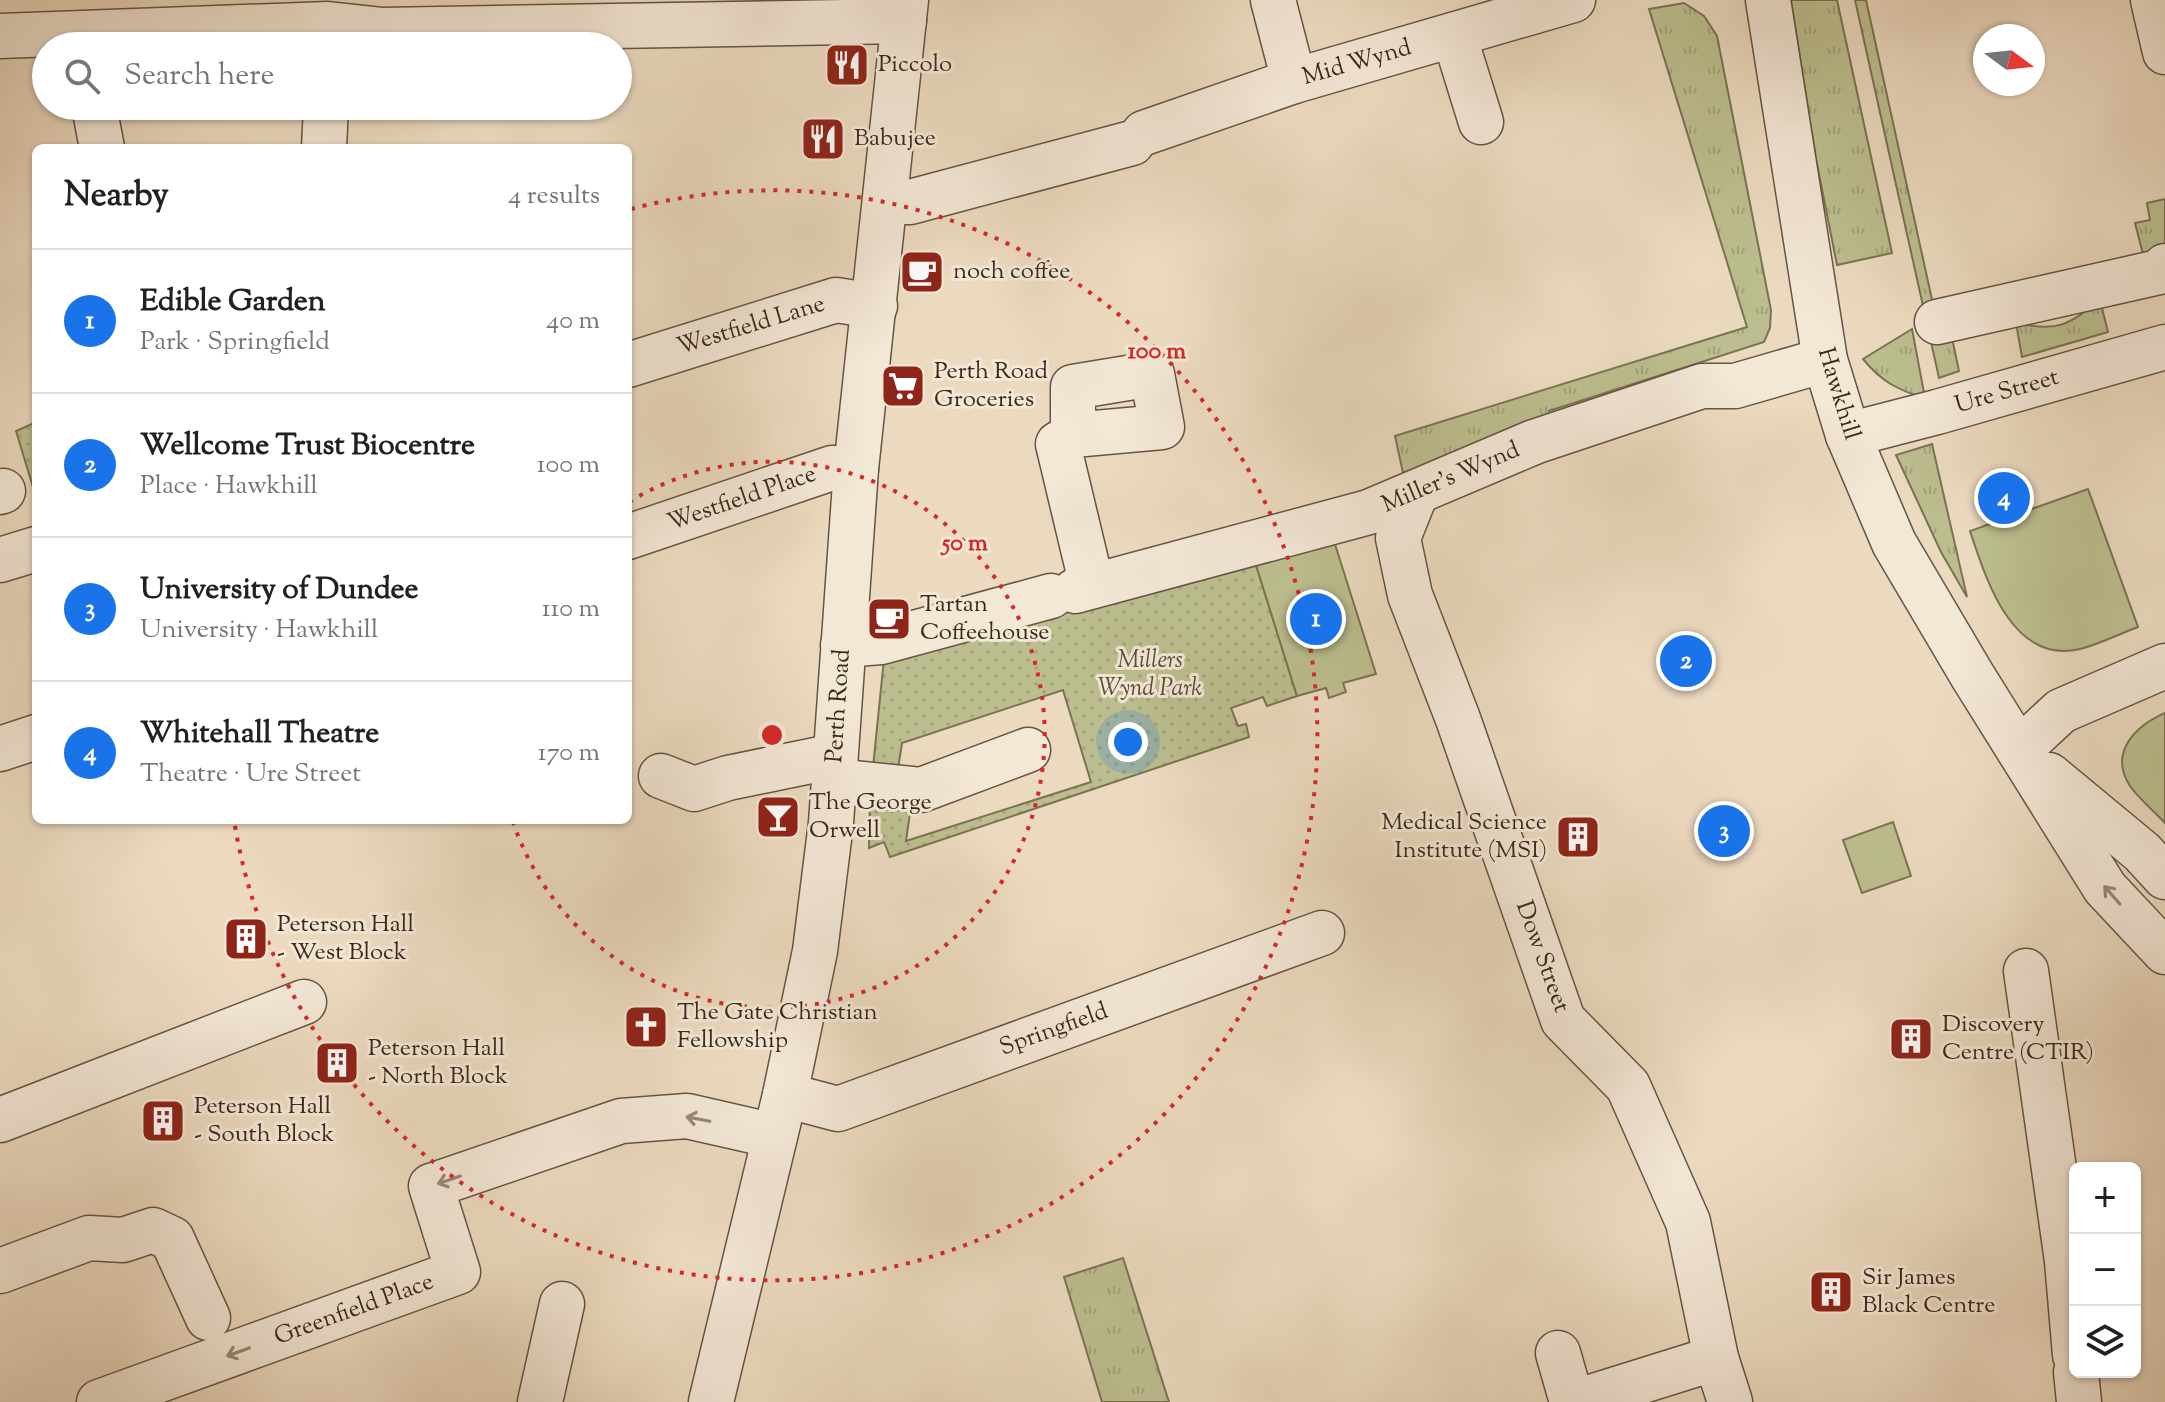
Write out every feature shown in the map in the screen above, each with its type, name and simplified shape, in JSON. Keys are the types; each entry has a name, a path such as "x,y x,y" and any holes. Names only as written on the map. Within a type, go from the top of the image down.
{"street":[{"path":"1273,0 1294,81"},
{"name":"Mid Wynd","path":"885,202 910,202 1138,138 1294,81 1454,35 1514,8 1573,0"},
{"name":"Hawkhill","path":"1768,0 1825,360 1848,435 1894,543 2019,750 2105,888 2165,952"},
{"path":"2153,0 2165,52"},
{"path":"336,32 384,15 905,10"},
{"name":"Perth Road","path":"711,1402 780,1116 815,951 831,823 856,469 905,10"},
{"path":"1454,35 1481,122"},
{"path":"0,36 32,37"},
{"path":"97,120 101,144"},
{"path":"324,144 325,120"},
{"path":"1937,322 2159,272 2165,266"},
{"name":"Westfield Lane","path":"632,364 836,300 875,306"},
{"name":"Ure Street","path":"1848,435 2165,347"},
{"name":"Miller's Wynd","path":"843,645 881,642 1369,512 1534,442 1702,386 1735,386 1825,360"},
{"path":"1072,591 1058,444 1073,435"},
{"name":"Westfield Place","path":"632,536 832,468 856,469"},
{"name":"Dow Street","path":"1416,493 1398,538 1410,595 1458,719 1563,1020 1628,1086 1688,1222 1716,1358 1730,1402"},
{"path":"0,560 32,550"},
{"path":"2019,750 2061,711 2165,666"},
{"path":"0,749 32,738"},
{"path":"661,776 694,789 728,778 835,768 921,790 1028,750"},
{"name":"Hawkhill","path":"2019,750 2142,852 2165,877"},
{"name":"Springfield","path":"780,1116 838,1109 1322,933"},
{"path":"2026,971 2062,1151 2069,1237"},
{"path":"0,1120 304,1002"},
{"name":"Greenfield Place","path":"99,1402 458,1272 431,1186 621,1121 687,1116 780,1116"},
{"path":"0,1271 89,1238 123,1240 153,1230 172,1239 208,1318"},
{"path":"540,1402 562,1304"},
{"path":"1558,1353 1574,1402 1716,1358"},
{"path":"2077,1378 2079,1402"}],"green space":[{"path":"1791,0 1837,0 1892,253 1837,265 1816,159"},
{"path":"1855,0 1866,0 1940,336 1951,333 1959,371 1939,378"},
{"path":"1684,3 1704,16 1717,36 1771,310 1770,328 1764,342 1549,411 1551,419 1403,473 1395,436 1747,327 1649,9"},
{"path":"2165,199 2165,244 2144,258 2135,223 2150,220 2147,203"},
{"path":"2100,300 2108,332 2022,357 2016,323 2042,327 2061,325"},
{"path":"1912,329 1925,398 1890,384 1863,359"},
{"path":"32,424 32,484 16,431"},
{"path":"1932,444 1967,597 1941,552 1896,455"},
{"path":"2088,489 2138,627 2080,649 2056,650 2036,644 2006,614 1984,572 1970,531"},
{"path":"1334,541 1376,674 1343,683 1346,692 1329,698 1326,688 1297,696 1256,565"},
{"name":"Millers Wynd Park","path":"1248,555 1256,565 1297,696 1267,706 1263,697 1231,708 1238,726 1246,724 1249,737 890,857 884,842 869,848 870,802 911,806 906,841 1091,782 1063,690 902,743 898,769 873,767 884,659"},
{"path":"2165,713 2165,823 2130,786 2122,762 2128,742 2135,733"},
{"path":"1893,822 1911,876 1862,893 1843,840"},
{"path":"1123,1258 1169,1402 1102,1402 1064,1277"}],"place":[{"name":"Piccolo","path":"847,65"},
{"name":"Babujee","path":"823,139"},
{"name":"noch coffee","path":"922,272"},
{"name":"Perth Road Groceries","path":"903,386"},
{"name":"Whitehall Theatre","path":"2004,498"},
{"name":"Tartan Coffeehouse","path":"889,619"},
{"name":"Edible Garden","path":"1316,619"},
{"name":"Wellcome Trust Biocentre","path":"1686,661"},
{"name":"The George Orwell","path":"778,817"},
{"name":"University of Dundee","path":"1724,831"},
{"name":"Medical Science Institute (MSI)","path":"1578,837"},
{"name":"Peterson Hall - West Block","path":"246,939"},
{"name":"The Gate Christian Fellowship","path":"646,1027"},
{"name":"Discovery Centre (CTIR)","path":"1911,1039"},
{"name":"Peterson Hall - North Block","path":"337,1063"},
{"name":"Peterson Hall - South Block","path":"163,1121"},
{"name":"Sir James Black Centre","path":"1831,1292"}]}
